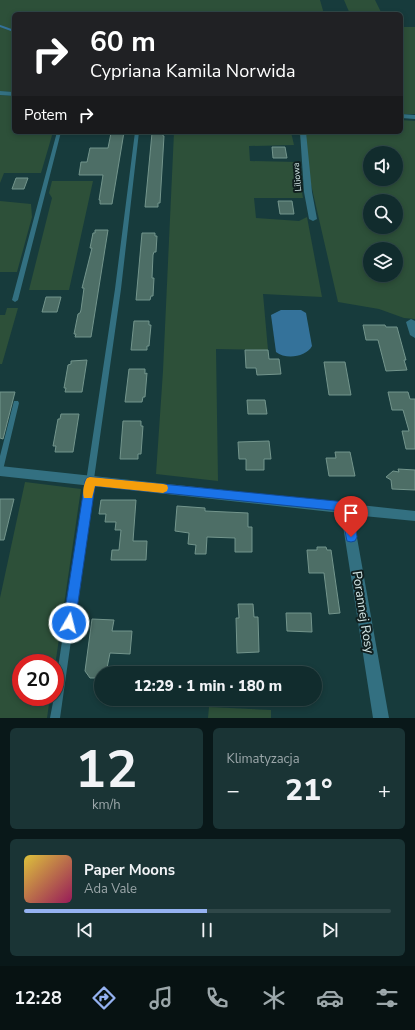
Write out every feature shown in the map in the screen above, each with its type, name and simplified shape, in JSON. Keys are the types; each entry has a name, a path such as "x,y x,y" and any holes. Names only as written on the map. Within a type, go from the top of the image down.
{"street":[{"path":"0,93 12,94"},
{"path":"403,116 415,117"},
{"name":"Liliowa","path":"303,134 308,192 313,219"},
{"path":"411,322 415,335"},
{"path":"0,470 90,481 346,507 415,516"},
{"name":"Porannej Rosy","path":"346,507 381,718"}],"lane":[{"path":"15,300 58,134"},
{"path":"55,718 118,289 137,134"},
{"path":"0,470 16,403"}],"green space":[{"path":"0,0 320,0 323,12 12,12 12,92 0,91"},
{"path":"344,0 375,0 381,12 349,12"},
{"path":"403,27 415,27 415,114 403,114"},
{"path":"0,95 12,96 12,134 52,134 41,173 4,173 0,183"},
{"path":"403,120 415,121 415,319 404,318 379,309 338,302 299,134 403,134"},
{"path":"174,134 291,134 294,145 249,146 250,161 297,162 303,198 254,198 256,218 299,221 307,217 322,297 263,294 268,350 216,349 218,481 156,474 163,371"},
{"path":"52,181 93,181 69,290 29,290 52,198 49,193"},
{"path":"0,201 31,204 32,217 17,272 0,272"},
{"path":"7,308 18,308 2,364 0,364 0,315 5,315"},
{"path":"25,482 81,489 57,654 12,654 12,706 49,706 47,718 0,718 0,598"},
{"path":"209,707 271,710 271,718 208,718"}],"water":[{"path":"281,310 301,310 306,313 312,346 301,355 290,357 276,352 271,315"}],"building":[{"path":"111,134 124,134 112,204 100,204 99,200 103,175 79,175 81,162 87,162 90,148 108,148"},
{"path":"152,134 163,134 160,203 158,203 158,207 145,207"},
{"path":"272,147 285,147 287,158 273,158"},
{"path":"16,178 28,178 24,189 12,189"},
{"path":"278,201 292,201 294,214 280,214"},
{"path":"95,230 108,230 91,337 75,337 76,334 74,334 78,314 81,310 84,288 82,288 92,248 90,248 93,233 95,233"},
{"path":"142,233 155,233 155,236 157,236 156,252 154,252 153,255 153,296 151,296 150,300 136,300"},
{"path":"46,297 61,297 57,312 42,312"},
{"path":"134,321 149,321 149,325 151,325 149,346 147,346 147,350 131,350"},
{"path":"363,325 385,325 386,327 397,327 406,360 404,360 407,370 386,371 378,340 366,340"},
{"path":"245,350 268,350 269,359 279,359 281,374 257,375 256,368 246,368"},
{"path":"87,360 82,392 65,392 66,388 64,388 68,365 71,364 71,361"},
{"path":"324,362 345,362 351,395 329,395"},
{"path":"129,369 145,369 145,374 147,373 145,397 143,397 142,402 125,402"},
{"path":"0,392 15,392 3,439 0,438"},
{"path":"388,392 408,392 410,399 415,399 415,449 406,449 402,431 409,431 403,410 392,410"},
{"path":"247,400 265,400 267,414 248,414"},
{"path":"61,414 79,414 73,452 55,452 56,446 53,446 58,419 60,419"},
{"path":"123,421 141,421 141,426 143,426 141,454 138,454 138,459 120,459"},
{"path":"269,441 271,459 264,459 264,470 246,470 246,459 239,459 238,442"},
{"path":"335,452 350,452 355,476 329,476 326,458 336,458"},
{"path":"398,469 415,470 415,490 392,489 391,480 386,477 393,471 399,472"},
{"path":"0,499 14,499 4,540 0,540"},
{"path":"101,500 136,500 133,541 147,541 146,560 111,560 112,550 119,550 121,530 115,530 116,522 105,522 106,514 99,514"},
{"path":"177,506 205,508 205,511 248,513 248,527 252,527 252,552 235,552 235,538 207,537 206,554 195,554 196,545 188,544 189,533 175,531"},
{"path":"317,547 326,547 327,550 331,550 340,613 329,614 324,573 309,573 307,550 317,550"},
{"path":"238,604 253,604 254,617 258,617 259,652 237,653 236,618 239,618"},
{"path":"286,613 311,613 312,632 287,631"},
{"path":"92,619 114,620 112,631 132,631 130,654 110,653 107,666 94,666 94,678 90,678 85,671"}],"waterway":[{"path":"0,26 12,30"}],"slow traffic":[{"path":"88,494 90,481 163,488"}],"route":[{"path":"69,623 90,481 346,507 351,537"}]}
